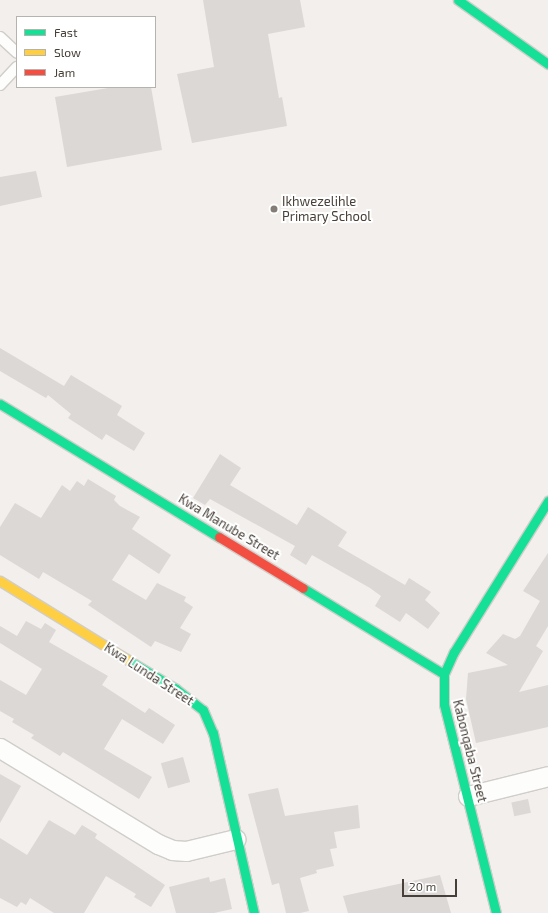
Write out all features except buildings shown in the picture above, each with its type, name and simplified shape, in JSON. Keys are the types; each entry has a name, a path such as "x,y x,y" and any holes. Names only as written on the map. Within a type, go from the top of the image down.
{"street":[{"path":"458,0 548,64"},
{"name":"Kwa Manube Street","path":"0,404 444,674"},
{"name":"Kabonqaba Street","path":"496,913 444,704 444,674 454,652 548,501"},
{"name":"Kwa Lunda Street","path":"0,581 176,689 203,710 213,733 254,913"},
{"path":"0,748 158,844 172,850 186,851 236,839"},
{"path":"468,796 548,776"}],"lane":[{"path":"0,37 16,52"},
{"path":"0,85 16,68"}],"traffic: fast":[{"path":"458,0 548,64"},
{"path":"0,404 219,537"},
{"path":"496,913 444,704 444,674 454,652 548,501"},
{"path":"303,588 444,674"},
{"path":"128,660 176,689 203,710 213,733 254,913"}],"traffic: slow":[{"path":"0,581 128,660"}],"traffic: jam":[{"path":"219,537 303,588"}],"place":[{"name":"Ikhwezelihle Primary School","path":"274,209"}]}
